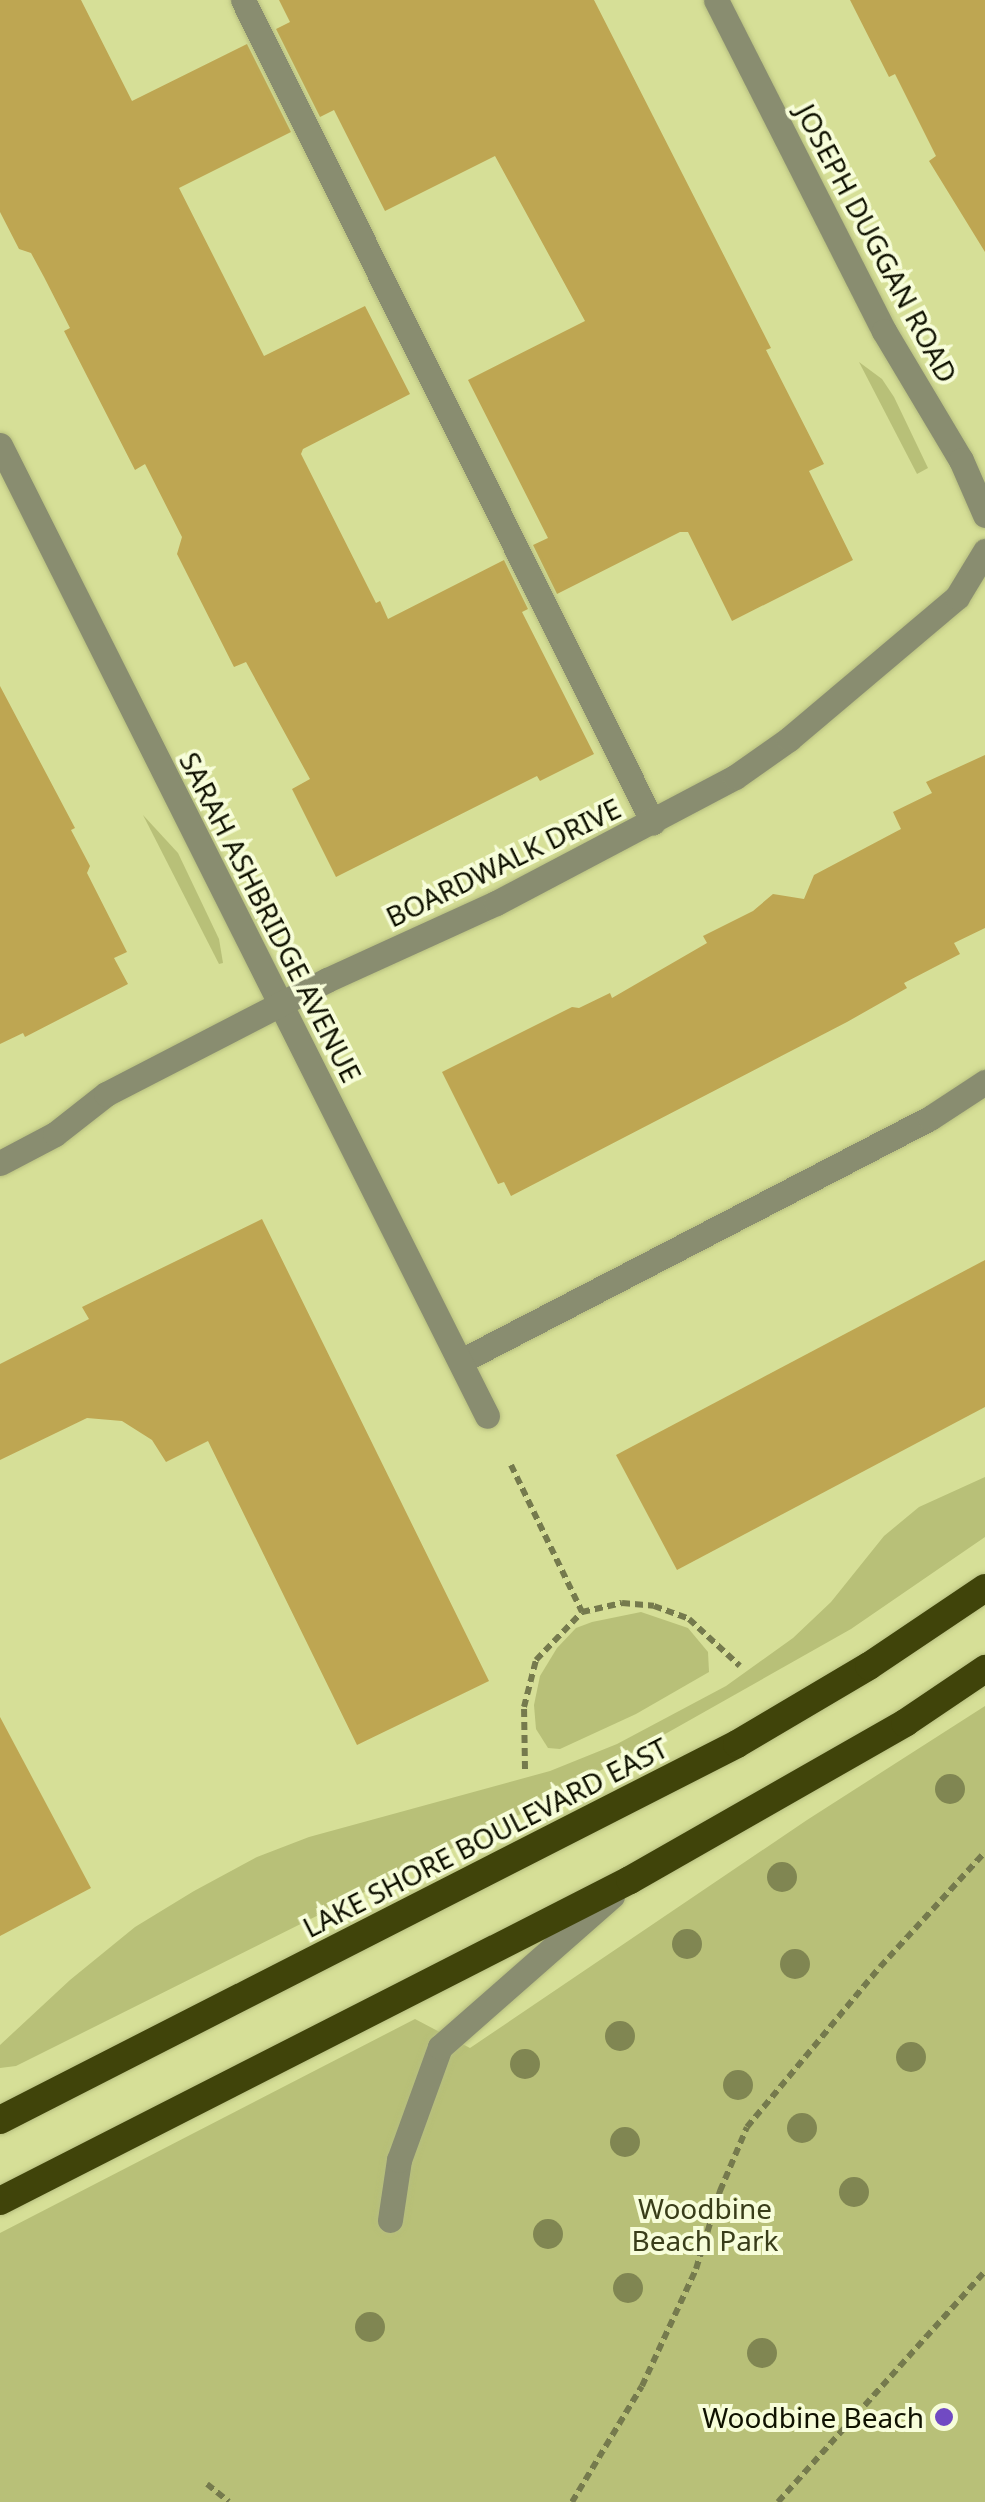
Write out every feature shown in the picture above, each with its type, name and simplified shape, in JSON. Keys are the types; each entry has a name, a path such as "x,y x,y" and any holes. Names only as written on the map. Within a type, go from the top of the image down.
{"highway":[{"name":"LAKE SHORE BOULEVARD EAST","path":"0,2120 737,1744 869,1666 985,1588"},
{"path":"0,2202 630,1880 905,1724 985,1669"}],"street":[{"path":"242,0 653,823"},
{"name":"JOSEPH DUGGAN ROAD","path":"716,0 884,330 961,460 985,515"},
{"name":"SARAH ASHBRIDGE AVENUE","path":"0,446 488,1416"},
{"name":"BOARDWALK DRIVE","path":"0,1163 56,1134 106,1094 653,823 789,740 957,597 985,551"},
{"path":"461,1361 930,1118 985,1082"},
{"path":"390,2220 399,2160 440,2048 630,1880"}],"path":[{"path":"511,1465 582,1612"},
{"path":"524,1769 524,1707 536,1660 582,1612 622,1604 654,1606 689,1619 740,1666"},
{"path":"572,2502 642,2386 696,2269 720,2191 747,2127 880,1967 985,1852"},
{"path":"778,2502 985,2271"},
{"path":"208,2484 229,2502"}],"green space":[{"path":"859,362 882,379 894,397 928,468 917,474"},
{"path":"143,815 178,853 219,939 223,963 219,964"},
{"path":"985,1477 985,1537 851,1629 543,1803 16,2066 0,2068 0,2045 70,1980 135,1927 194,1891 257,1857 309,1837 550,1771 617,1744 726,1686 793,1638 831,1602 884,1536 919,1507"},
{"path":"641,1612 688,1628 708,1652 709,1672 636,1714 560,1749 548,1748 536,1729 534,1705 540,1676 557,1648 576,1628"},
{"name":"Woodbine Beach Park","path":"985,1706 985,2502 0,2502 0,2233 415,2019 470,2048 807,1820"}],"building":[{"path":"0,0 81,0 132,101 247,44 291,132 179,188 264,356 365,306 410,394 303,449 301,454 376,603 380,601 388,619 504,560 528,609 522,612 594,754 540,781 537,776 336,877 292,789 310,779 246,662 234,667 177,554 182,537 145,464 135,470 64,331 70,328 44,277 31,253 19,249 0,212"},
{"path":"279,0 594,0 771,348 766,350 824,464 809,471 853,560 732,621 688,532 680,532 557,594 533,545 548,538 468,380 585,321 495,156 385,211 334,110 320,117 276,29 290,22"},
{"path":"850,0 985,0 985,252 929,161 936,156 895,74 889,77"},
{"path":"0,686 75,828 71,830 90,866 87,873 127,952 114,958 128,984 25,1037 23,1033 0,1044"},
{"path":"985,755 985,928 954,943 960,954 904,983 907,988 847,1022 511,1196 504,1182 498,1184 442,1072 572,1007 579,1008 610,993 612,998 707,943 703,936 753,911 773,894 804,899 814,875 901,829 893,812 932,793 926,782"},
{"path":"262,1219 489,1681 357,1745 208,1441 166,1462 152,1440 122,1421 87,1418 0,1460 0,1364 89,1319 82,1307"},
{"path":"985,1260 985,1407 677,1570 616,1455"},
{"path":"0,1717 91,1888 0,1936"}],"place":[{"name":"Woodbine Beach","path":"944,2417"}]}
